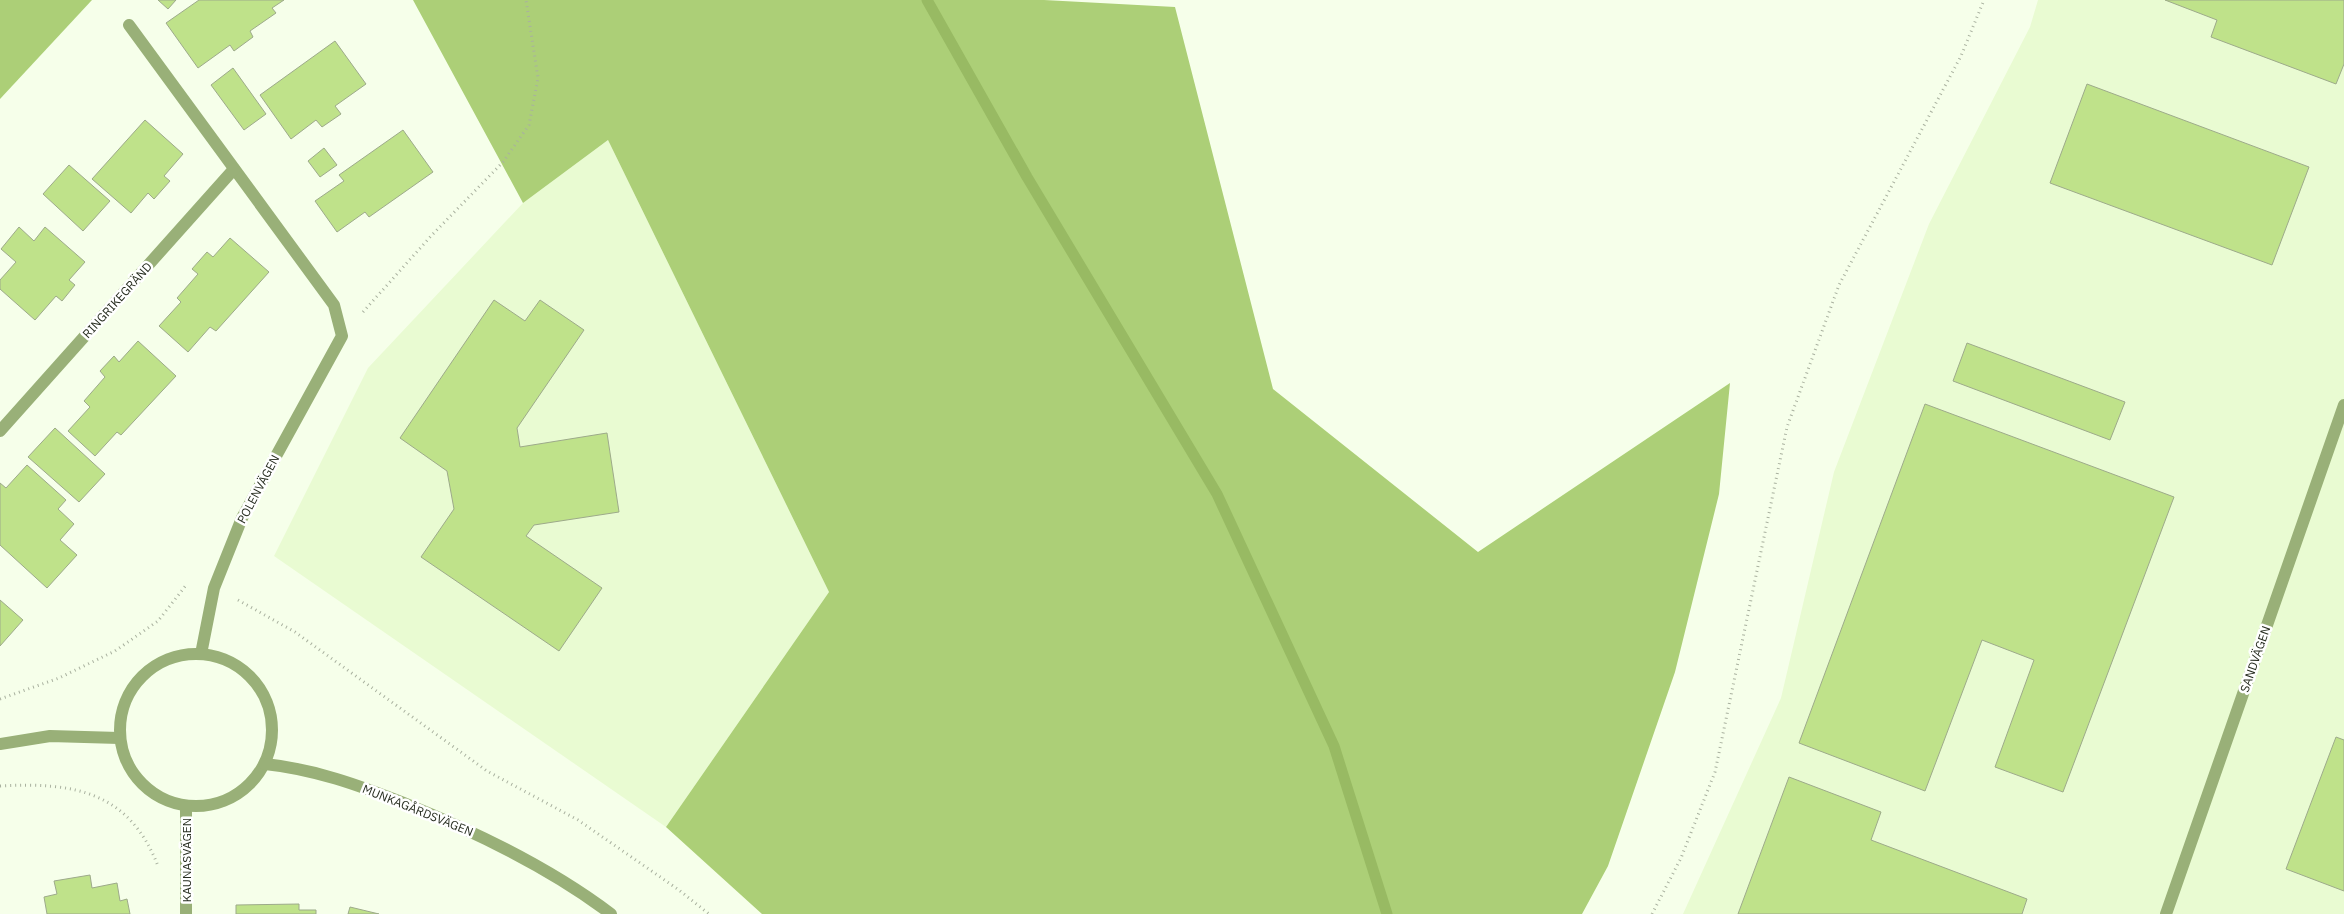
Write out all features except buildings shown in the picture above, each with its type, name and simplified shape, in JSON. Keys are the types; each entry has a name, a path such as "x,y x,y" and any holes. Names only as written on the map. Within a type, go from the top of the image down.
{"street":[{"path":"129,25 234,169"},
{"name":"POLENVÄGEN","path":"201,654 214,588 242,518 342,336 334,305 234,169"},
{"name":"RINGRIKEGRÄND","path":"0,431 234,169"},
{"name":"SANDVÄGEN","path":"2166,914 2344,405"},
{"path":"201,654 222,659 241,669 256,684 268,702 272,744 265,764 252,784 232,798 210,806 186,807 166,801 148,790 134,776 127,764 119,738 120,715 128,695 141,677 159,664 180,656 201,654"},
{"path":"0,744 50,736 119,738"},
{"name":"MUNKAGÅRDSVÄGEN","path":"265,764 296,768 347,781 463,827 583,892 612,914"},
{"name":"KAUNASVÄGEN","path":"186,807 186,914"}],"path":[{"path":"378,294 503,162 528,126 538,78 526,0"},
{"path":"1652,914 1681,858 1715,772 1787,427 1839,285 1960,56 1984,0"},
{"path":"0,699 60,678 115,651 158,621 188,584 214,588 245,603 295,632 487,771 578,820 679,890 709,914"},
{"path":"0,786 40,784 74,788 101,799 126,814 142,834 158,865 159,874"}],"shaded area":[{"path":"2038,0 2344,0 2344,914 1683,914 1781,698 1834,472 1929,224 2030,27"},
{"path":"608,140 829,592 666,827 274,556 368,368 523,203"}],"green space":[{"path":"0,0 92,0 0,99"},
{"path":"413,0 1044,0 1175,7 1273,389 1478,552 1730,383 1719,494 1675,672 1608,866 1582,914 762,914 666,827 829,592 608,140 523,203"}],"waterway":[{"path":"927,0 1027,177 1217,494 1334,746 1387,914"}]}
